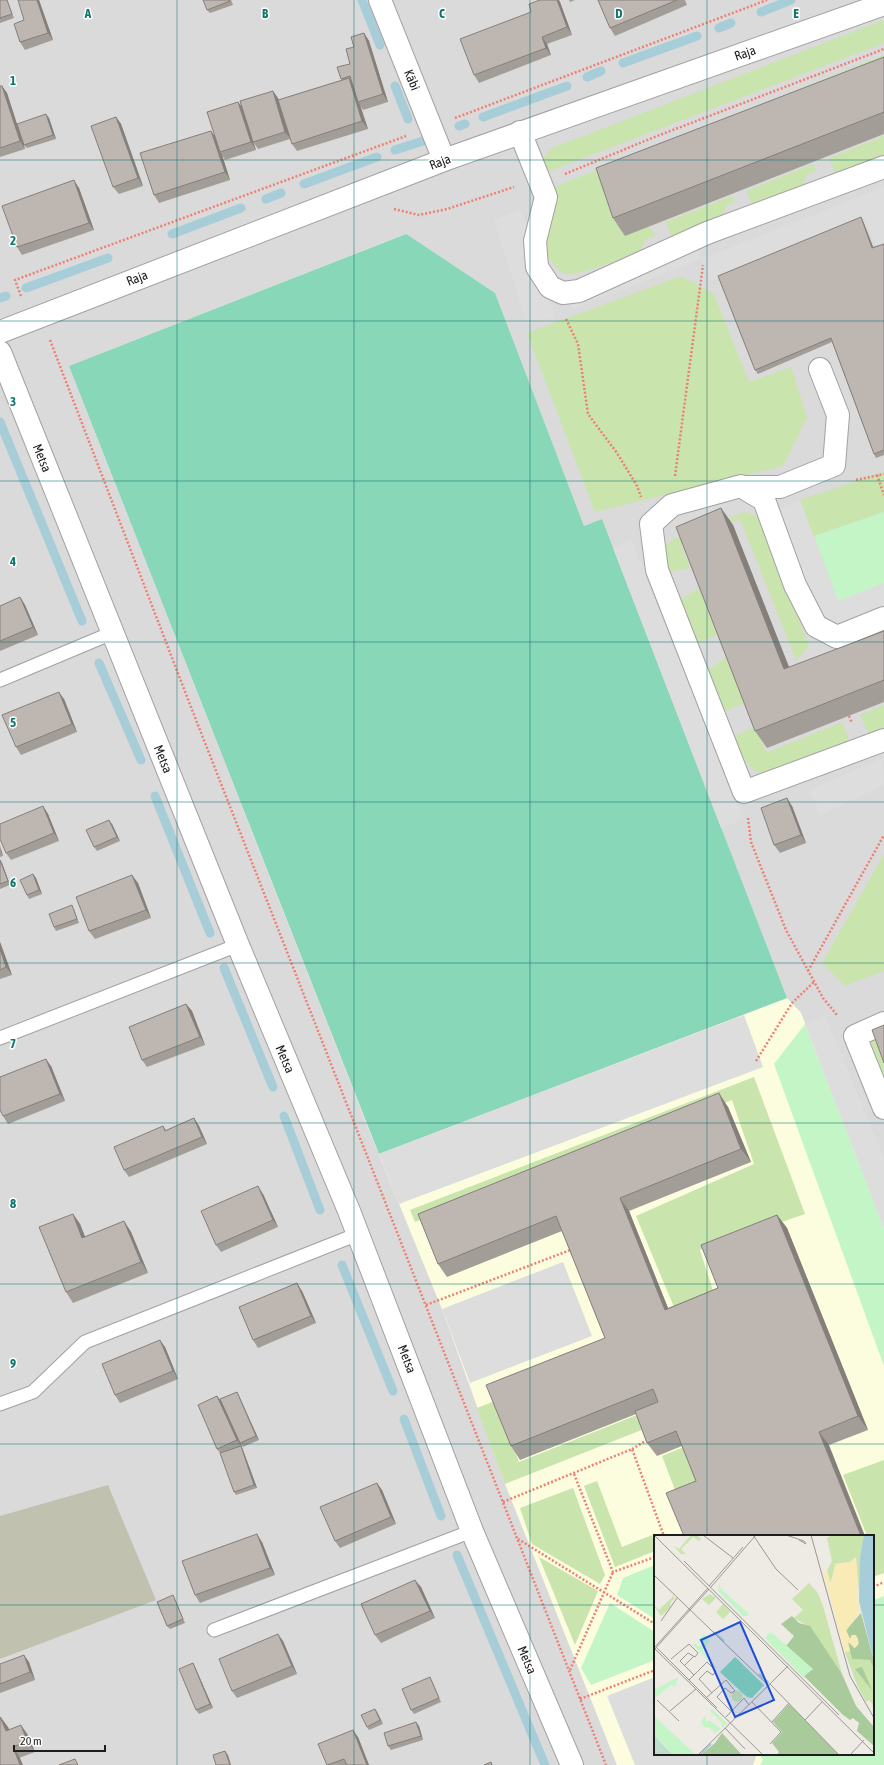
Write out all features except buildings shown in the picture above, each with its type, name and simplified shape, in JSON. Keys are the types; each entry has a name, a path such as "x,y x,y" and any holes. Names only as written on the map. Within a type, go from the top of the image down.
{"street":[{"name":"Käbi","path":"380,0 444,160"},
{"name":"Raja","path":"0,332 444,160 884,4"},
{"path":"520,132 546,196 535,241 537,267 550,287 563,293 579,291 707,233 884,167"},
{"name":"Metsa","path":"0,352 238,944 358,1234 472,1531 572,1765"},
{"path":"820,369 838,415 834,465 780,487 741,486 672,505 651,524 656,570 744,792 884,740"},
{"path":"743,487 764,500 796,585 816,626 836,638 884,618"},
{"path":"884,1023 855,1036 884,1108"}],"lane":[{"path":"0,680 112,633"},
{"path":"0,1038 238,944"},
{"path":"0,1404 33,1392 85,1342 358,1234"},
{"path":"214,1630 472,1531"}],"path":[{"path":"23,302 15,280 431,127 767,0"},
{"path":"386,208 420,215 447,209 539,179 567,174 652,138 884,49"},
{"path":"672,505 707,233"},
{"path":"550,287 578,344 588,414 617,453 637,486 651,524"},
{"path":"50,338 186,695 606,1765"},
{"path":"877,475 884,495"},
{"path":"744,792 752,842 786,930 822,998 855,1036"},
{"path":"808,972 884,835"},
{"path":"756,1061 792,1002 814,982"},
{"path":"426,1305 573,1249"},
{"path":"503,1502 574,1474 632,1449 650,1439"},
{"path":"632,1449 664,1535"},
{"path":"569,1671 613,1572 574,1474"},
{"path":"517,1539 654,1623"},
{"path":"613,1572 654,1557"},
{"path":"874,1587 884,1582"},
{"path":"580,1699 654,1670"}],"shaded area":[{"path":"0,0 884,0 884,1229 801,1013 787,998 602,519 584,526 495,293 405,234 69,366 372,1138 442,1309 617,1765 0,1765"},
{"path":"884,187 884,245 877,247 865,219 710,281 701,259"},
{"path":"521,209 555,317 527,325 494,220"},
{"path":"697,249 701,259 573,309 569,298"},
{"path":"800,500 838,601 884,583 884,611 838,630 820,620 776,509"},
{"path":"631,539 743,819 721,828 613,548"},
{"path":"883,758 884,785 820,815 809,790"},
{"path":"787,998 801,1013 884,1229 884,1765 617,1765 505,1484 442,1309 379,1154"},
{"path":"744,1015 763,1067 399,1204 379,1154"},
{"path":"825,1015 884,1158 884,1229 805,1024"},
{"path":"563,1262 592,1336 470,1383 442,1309"},
{"path":"108,1485 156,1600 0,1659 0,1516"},
{"path":"654,1677 654,1755 755,1755 756,1757 753,1765 635,1765 607,1696"}],"green space":[{"path":"884,20 884,43 547,172 542,161 550,149"},
{"path":"884,55 884,79 649,226 656,236 646,239 639,252 613,262 573,274 567,274 561,271 547,255 549,189"},
{"path":"884,136 884,155 836,175 829,158"},
{"path":"813,164 816,171 807,174 802,187 754,207 746,191"},
{"path":"732,196 735,202 726,206 722,218 673,239 666,222"},
{"path":"406,234 495,293 584,526 602,519 787,998 379,1154 69,366"},
{"path":"681,276 714,294 749,382 791,367 807,417 783,466 595,512 527,333"},
{"path":"884,472 884,512 814,536 809,529 800,500"},
{"path":"745,512 753,514 760,520 809,646 796,660 740,519 681,545 690,568 669,572 661,555 665,546 673,539"},
{"path":"884,512 884,585 838,601 814,536"},
{"path":"699,588 717,635 698,643 680,600"},
{"path":"728,656 747,703 723,711 707,671"},
{"path":"884,705 884,731 870,737 860,715"},
{"path":"842,722 849,740 841,744 837,752 765,777 749,765 738,750 732,737 756,726 766,753"},
{"path":"884,854 884,971 845,986 822,963"},
{"path":"805,1024 884,1229 884,1366 774,1064"},
{"path":"884,1037 884,1077 870,1042"},
{"path":"754,1077 805,1214 700,1250 715,1297 676,1312 636,1216 754,1164 732,1100 415,1222 410,1210"},
{"path":"495,1401 519,1462 662,1405 644,1429 505,1484 477,1408"},
{"path":"684,1447 703,1494 680,1503 662,1456"},
{"path":"884,1460 884,1573 874,1577 874,1535 867,1535 843,1475"},
{"path":"597,1481 622,1547 652,1535 654,1541 654,1551 615,1567 584,1486"},
{"path":"573,1488 605,1575 600,1584 532,1544 520,1508"},
{"path":"539,1557 598,1591 575,1645"},
{"path":"654,1565 654,1618 617,1595 623,1578"},
{"path":"884,1596 884,1765 760,1765 763,1760 760,1755 874,1755 874,1600"},
{"path":"610,1603 654,1631 654,1660 591,1685 581,1668"}],"waterway":[{"path":"362,0 380,45"},
{"path":"761,12 791,0"},
{"path":"719,28 731,23"},
{"path":"623,63 697,36"},
{"path":"587,77 601,71"},
{"path":"395,86 408,119"},
{"path":"483,117 567,86"},
{"path":"459,126 465,124"},
{"path":"395,150 423,141"},
{"path":"304,184 377,157"},
{"path":"266,199 281,193"},
{"path":"172,234 241,208"},
{"path":"26,288 108,258"},
{"path":"0,298 6,296"},
{"path":"0,422 82,621"},
{"path":"99,663 141,760"},
{"path":"155,796 210,933"},
{"path":"224,968 273,1087"},
{"path":"284,1116 320,1210"},
{"path":"342,1265 393,1391"},
{"path":"404,1419 441,1516"},
{"path":"457,1555 545,1765"}]}
